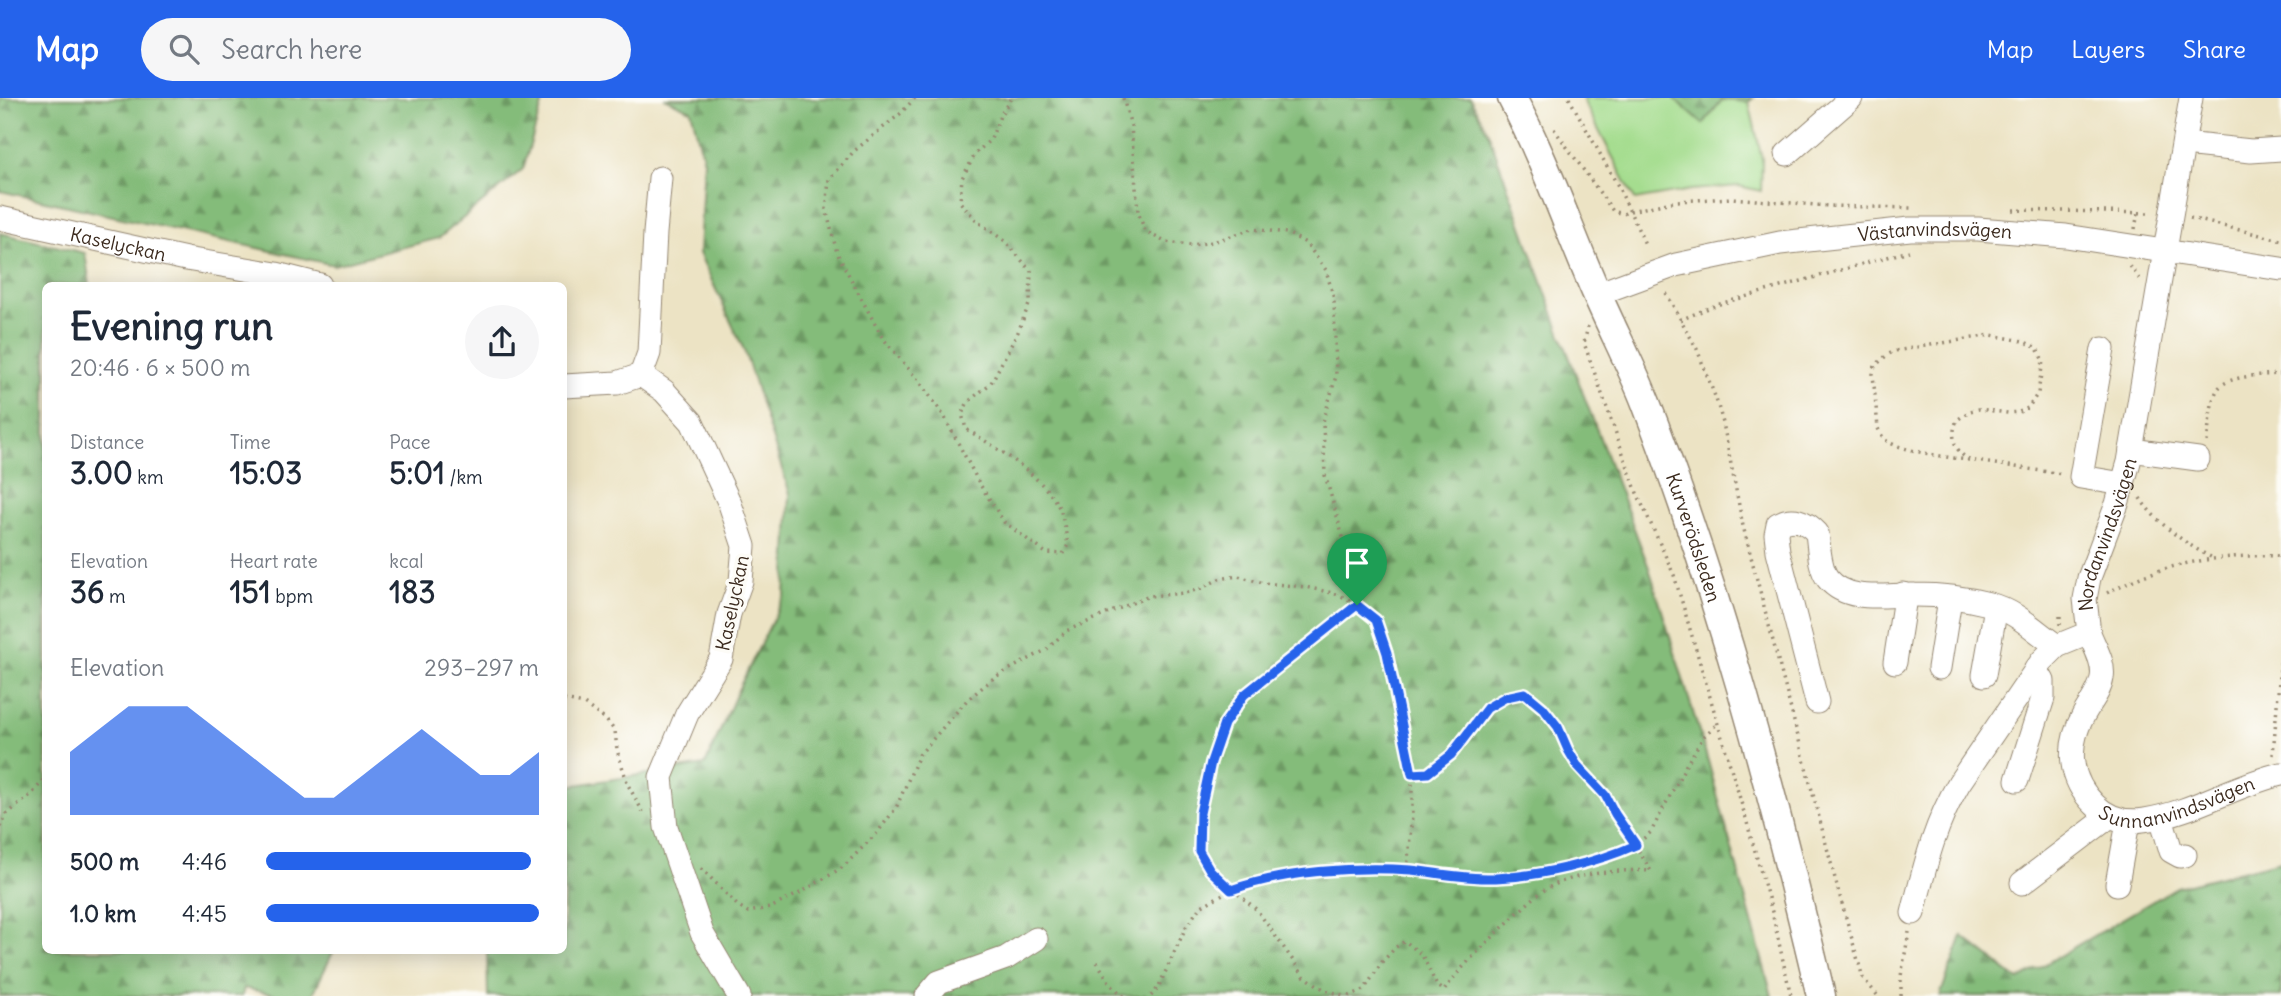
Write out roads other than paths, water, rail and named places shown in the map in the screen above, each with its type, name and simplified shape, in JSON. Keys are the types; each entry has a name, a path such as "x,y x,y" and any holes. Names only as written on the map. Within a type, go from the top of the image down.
{"main road":[{"name":"Kurverödsleden","path":"1512,98 1528,129 1645,402 1722,625 1775,810 1821,996"}],"street":[{"path":"1787,154 1851,98"},
{"name":"Nordanvindsvägen","path":"1913,913 1932,838 1948,802 2036,669 2057,646 2089,633 2085,599 2089,578 2129,487 2131,450 2191,98"},
{"path":"2184,144 2251,151 2281,149"},
{"path":"567,386 617,383 641,375 649,353 660,178"},
{"name":"Kaselyckan","path":"0,218 186,259 308,282"},
{"name":"Västanvindsvägen","path":"1597,294 1676,265 1780,243 1910,229 1978,229 2066,236 2281,269"},
{"path":"2103,349 2081,477 2129,487"},
{"name":"Kaselyckan","path":"641,375 664,391 692,422 730,504 744,546 741,581 729,614 721,659 687,713 661,778 666,827 702,933 739,996"},
{"path":"2131,450 2202,452"},
{"path":"1817,702 1778,551 1778,524 1793,520 1810,525 1817,533 1824,572 1838,587 1870,597 1903,594 1950,598 1996,607 2015,614 2057,646"},
{"path":"1895,662 1904,604 1903,594"},
{"path":"1939,668 1950,598"},
{"path":"1984,675 1996,607"},
{"name":"Sunnanvindsvägen","path":"2089,633 2103,668 2102,678 2076,730 2071,757 2075,775 2095,805 2119,819 2161,817 2277,767"},
{"path":"2017,780 2043,698 2043,681 2036,669"},
{"path":"2161,817 2171,851 2180,856 2185,855"},
{"path":"2022,883 2119,819"},
{"path":"2117,884 2119,819"},
{"path":"927,996 939,982 1006,958 1036,939"}]}
